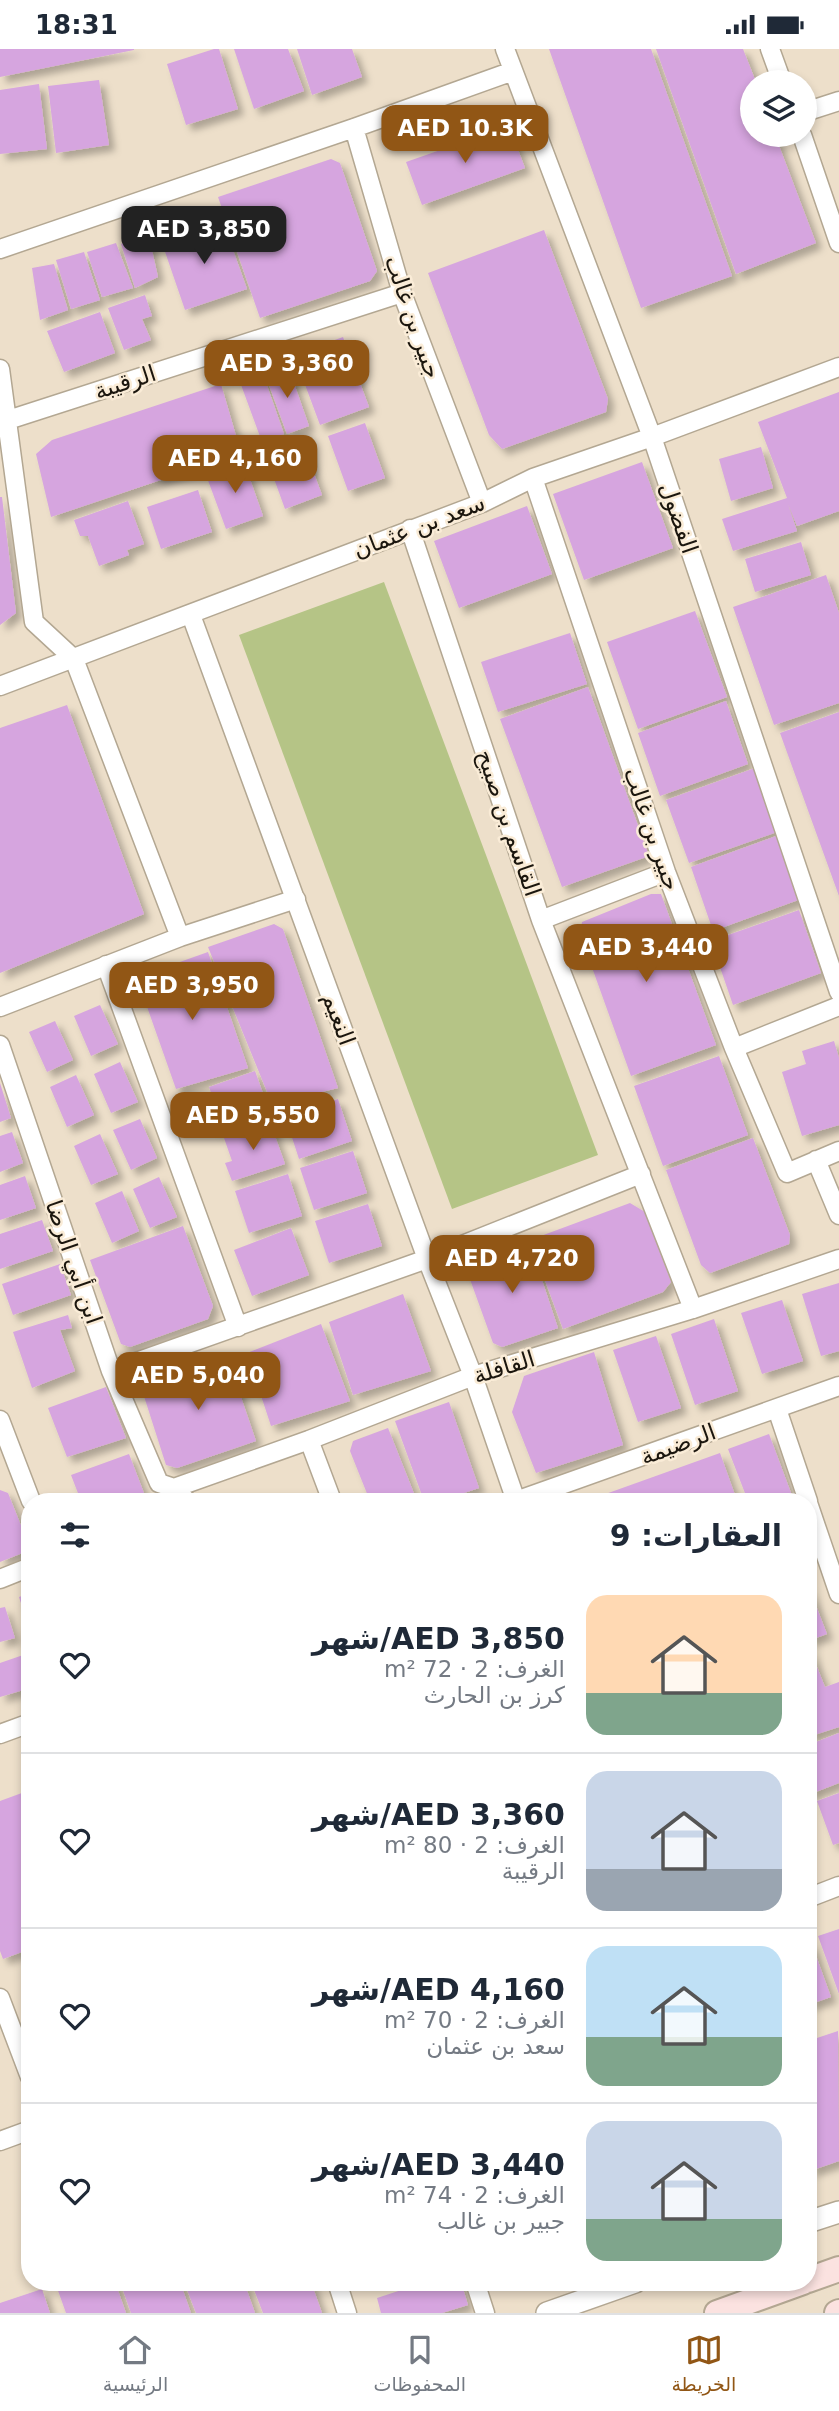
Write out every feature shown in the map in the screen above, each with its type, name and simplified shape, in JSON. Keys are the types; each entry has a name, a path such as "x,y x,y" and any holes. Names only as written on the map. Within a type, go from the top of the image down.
{"main road":[{"path":"817,2277 839,2269"},
{"path":"717,2313 778,2291"}],"street":[{"name":"الفضول","path":"505,49 652,437 839,992"},
{"path":"770,49 778,70"},
{"path":"0,249 513,72"},
{"path":"817,108 839,101"},
{"name":"جبير بن غالب","path":"354,128 402,293 482,503"},
{"path":"806,147 839,243"},
{"name":"الرقيبة","path":"8,420 402,293"},
{"name":"سعد بن عثمان","path":"0,686 482,503 533,478 839,367"},
{"path":"0,369 34,622 74,659 180,937"},
{"name":"جبير بن غالب","path":"533,478 666,872 734,1048 787,1173 816,1160"},
{"name":"القاسم بن صبيح","path":"410,529 541,920 692,1309"},
{"name":"النعيم","path":"191,615 427,1259 473,1376 513,1493"},
{"path":"541,920 666,872"},
{"path":"0,1007 180,937 296,899"},
{"path":"107,965 238,1327"},
{"path":"734,1048 839,1006"},
{"name":"ابن أبي الرضا","path":"0,1045 111,1371 159,1483 174,1488 179,1493"},
{"path":"839,1151 816,1160 839,1215"},
{"path":"111,1371 427,1259 641,1174"},
{"name":"القافلة","path":"174,1488 309,1440 473,1376 692,1309 839,1259"},
{"name":"الرضيمة","path":"539,1493 839,1386"},
{"path":"777,1409 805,1493"},
{"path":"0,1420 7,1460 26,1493"},
{"path":"309,1440 329,1493"},
{"path":"817,1529 839,1594"},
{"path":"0,1579 21,1571"},
{"path":"0,1734 21,1726"},
{"path":"817,1895 839,1886"},
{"path":"0,1998 21,2053"},
{"path":"0,2141 21,2133"},
{"path":"817,2219 839,2212"},
{"path":"340,2291 347,2313"},
{"path":"478,2291 485,2313"},
{"path":"547,2313 609,2291"}],"green space":[{"path":"384,582 598,1155 452,1209 239,635"}],"building":[{"path":"0,49 134,49 134,50 0,77"},
{"path":"219,49 238,109 186,125 167,64"},
{"path":"234,49 288,49 304,91 254,109"},
{"path":"297,49 352,49 362,77 312,95"},
{"path":"549,49 651,49 732,276 641,308"},
{"path":"656,49 743,49 751,70 740,70 740,147 780,147 816,243 736,274"},
{"path":"99,80 109,145 56,153 48,86"},
{"path":"39,84 47,149 0,154 0,90"},
{"path":"509,126 525,168 422,205 406,162"},
{"path":"331,159 340,163 377,271 370,281 260,318 218,197"},
{"path":"223,222 247,289 185,310 162,243"},
{"path":"544,230 608,399 606,412 502,449 489,435 428,273"},
{"path":"148,232 158,277 135,288 121,244"},
{"path":"116,243 133,288 102,297 87,252"},
{"path":"84,252 100,300 71,309 56,260"},
{"path":"54,264 68,310 40,320 32,268"},
{"path":"145,295 152,316 142,319 151,340 124,350 108,308"},
{"path":"100,312 115,353 64,372 47,331"},
{"path":"343,337 369,407 320,425 294,355"},
{"path":"288,366 309,426 287,434 265,374"},
{"path":"263,374 284,434 262,442 240,382"},
{"path":"221,384 241,453 51,517 36,454 52,440"},
{"path":"839,392 839,511 797,526 788,504 797,531 733,551 722,519 787,498 758,422"},
{"path":"365,423 385,478 348,491 328,436"},
{"path":"302,441 322,495 285,509 265,454"},
{"path":"761,447 773,488 731,501 719,459"},
{"path":"244,462 263,516 226,529 206,475"},
{"path":"642,462 673,548 584,580 553,494"},
{"path":"198,490 212,532 161,549 147,507"},
{"path":"0,497 16,613 0,625"},
{"path":"128,501 144,544 127,550 129,555 99,566 88,536 80,536 74,520"},
{"path":"527,506 552,574 459,608 434,541"},
{"path":"801,542 811,575 755,592 745,559"},
{"path":"826,575 839,613 839,703 774,725 733,607"},
{"path":"695,611 727,697 638,729 607,642"},
{"path":"570,633 587,684 498,712 481,662"},
{"path":"588,687 649,856 562,887 500,719"},
{"path":"726,701 748,764 660,796 638,733"},
{"path":"67,705 144,914 0,973 0,728"},
{"path":"839,712 839,896 780,733"},
{"path":"755,768 777,832 689,863 666,800"},
{"path":"779,835 801,899 713,931 691,867"},
{"path":"651,894 661,894 716,1045 631,1076 580,934 582,922"},
{"path":"799,910 821,973 733,1005 711,941"},
{"path":"274,924 283,929 338,1088 272,1104 208,947"},
{"path":"208,952 248,1068 176,1089 139,984 143,975"},
{"path":"100,1005 118,1044 91,1056 74,1016"},
{"path":"55,1021 73,1060 47,1072 29,1032"},
{"path":"834,1041 839,1058 839,1125 802,1136 782,1072 806,1064 802,1051"},
{"path":"719,1056 748,1135 663,1166 634,1086"},
{"path":"120,1062 138,1102 111,1113 94,1074"},
{"path":"255,1071 270,1113 216,1130 210,1112 217,1110 209,1087"},
{"path":"76,1075 94,1115 67,1127 50,1087"},
{"path":"0,1083 11,1118 0,1122"},
{"path":"338,1099 352,1141 299,1159 285,1116"},
{"path":"140,1119 157,1158 131,1170 113,1130"},
{"path":"270,1122 285,1164 232,1181 225,1163 232,1161 224,1138"},
{"path":"12,1132 23,1163 0,1172 0,1136"},
{"path":"100,1134 118,1174 91,1185 74,1146"},
{"path":"753,1138 790,1235 789,1244 710,1273 701,1265 666,1170"},
{"path":"353,1151 367,1193 314,1210 300,1168"},
{"path":"288,1174 302,1216 249,1233 235,1191"},
{"path":"25,1176 36,1208 0,1220 0,1185"},
{"path":"159,1177 177,1217 150,1228 133,1189"},
{"path":"122,1191 139,1231 112,1243 95,1203"},
{"path":"630,1203 645,1212 671,1282 663,1292 563,1329 530,1240"},
{"path":"368,1204 382,1246 329,1263 315,1221"},
{"path":"42,1220 53,1251 0,1269 0,1234"},
{"path":"183,1226 213,1306 208,1319 130,1347 121,1344 90,1260"},
{"path":"291,1228 309,1275 252,1296 234,1250"},
{"path":"529,1241 558,1328 502,1347 493,1343 467,1271 475,1259"},
{"path":"60,1264 71,1295 13,1315 2,1284"},
{"path":"839,1283 839,1351 821,1356 802,1294"},
{"path":"403,1294 431,1371 353,1395 329,1322"},
{"path":"782,1300 803,1361 762,1374 741,1313"},
{"path":"68,1315 72,1328 60,1330 75,1371 32,1388 13,1332"},
{"path":"714,1319 738,1391 695,1405 671,1334"},
{"path":"321,1324 350,1401 271,1426 247,1353"},
{"path":"656,1336 681,1408 638,1422 613,1350"},
{"path":"594,1352 623,1445 536,1473 512,1412 524,1376"},
{"path":"226,1353 256,1441 177,1468 166,1465 142,1390 145,1380"},
{"path":"106,1387 126,1438 67,1457 48,1408"},
{"path":"449,1402 479,1488 464,1493 421,1493 395,1421"},
{"path":"388,1428 414,1493 367,1493 350,1451 353,1441"},
{"path":"769,1434 791,1493 745,1493 728,1449"},
{"path":"720,1453 734,1493 608,1493"},
{"path":"129,1454 144,1493 78,1493 71,1475"},
{"path":"0,1490 8,1493 21,1526 21,1554 0,1562"},
{"path":"5,1607 15,1638 0,1642 0,1608"},
{"path":"817,1608 827,1634 817,1638"},
{"path":"21,1656 21,1691 0,1697 0,1663"},
{"path":"817,1667 825,1687 839,1682 839,1727 817,1734"},
{"path":"839,1733 839,1783 817,1792 817,1742"},
{"path":"21,1793 21,1952 3,1959 0,1951 0,1801"},
{"path":"839,1793 839,1843 833,1845 817,1801"},
{"path":"839,1929 839,1994 818,1936"},
{"path":"817,1958 831,1997 817,2002"},
{"path":"838,2031 839,2161 817,2169 817,2038"},
{"path":"43,2291 50,2313 0,2313 0,2303"},
{"path":"58,2291 118,2291 126,2313 66,2313"},
{"path":"123,2291 183,2291 191,2313 131,2313"},
{"path":"187,2291 247,2291 255,2313 196,2313"},
{"path":"254,2291 314,2291 322,2313 263,2313"},
{"path":"398,2291 464,2291 468,2305 442,2313 381,2313 377,2298"}]}
